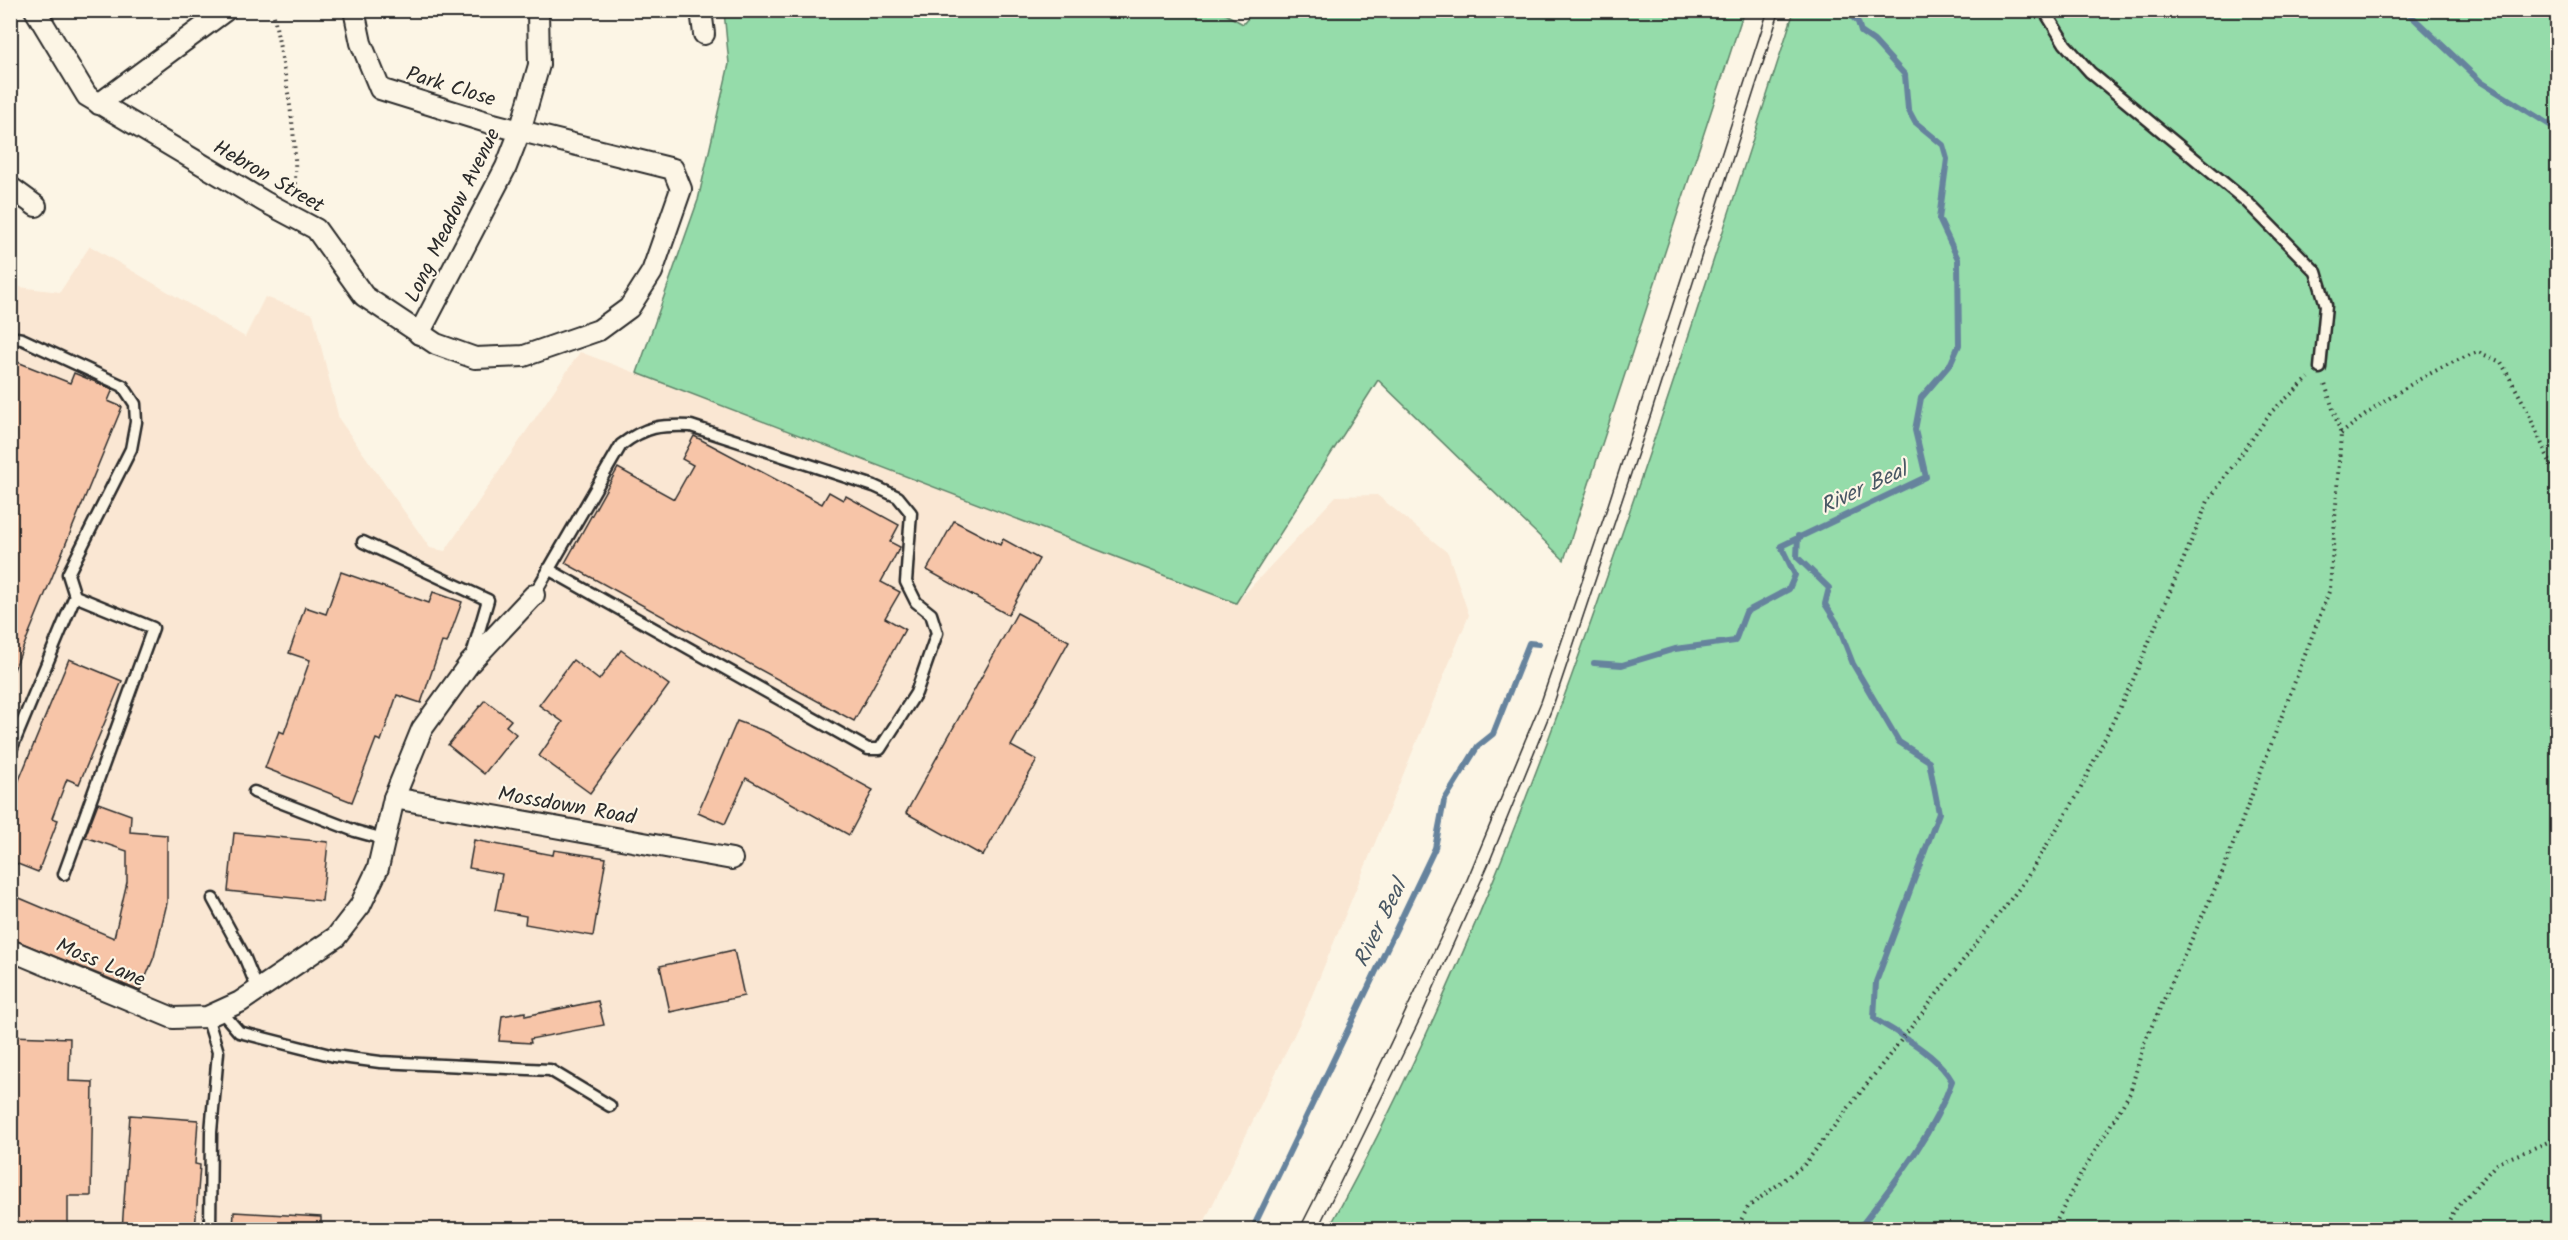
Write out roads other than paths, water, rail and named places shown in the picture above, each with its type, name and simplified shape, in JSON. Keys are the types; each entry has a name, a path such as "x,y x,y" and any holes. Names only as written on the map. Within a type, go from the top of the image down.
{"street":[{"name":"Hebron Street","path":"35,10 87,96 316,229 364,296 436,344 475,358 524,356 599,330 629,308 652,272 681,189 673,169 520,131"},
{"path":"99,104 226,10"},
{"name":"Park Close","path":"354,10 361,43 380,89 439,109 520,131"},
{"name":"Long Meadow Avenue","path":"419,334 506,167 520,131 539,65 538,10"},
{"path":"701,10 704,34"},
{"path":"10,187 36,206"},
{"path":"214,1014 258,990 336,938 360,906 378,868 394,798 422,729 469,664 534,595"},
{"name":"Mossdown Road","path":"394,798 732,859"},
{"name":"Moss Lane","path":"10,950 173,1018 214,1014"}],"lane":[{"path":"2044,10 2065,44 2090,72 2247,202 2316,272 2326,305 2320,368"},
{"path":"10,337 22,339 123,386 135,404 136,422 131,449 68,574 75,596 10,752"},
{"path":"534,595 549,569 621,445 640,431 669,425 692,426 874,486 898,497 911,513 906,582 916,602 931,614 938,633 916,693 880,749 868,749 549,569"},
{"path":"363,542 488,600 469,664"},
{"path":"64,874 153,628 75,596"},
{"path":"254,792 355,831 384,839"},
{"path":"213,899 244,956 258,990"},
{"path":"214,1014 240,1032 334,1056 380,1062 550,1070 610,1106"},
{"path":"210,1230 211,1132 218,1052 214,1014"}],"waterway":[{"name":"River Beal","path":"1594,663 1622,665 1675,649 1735,641 1746,612 1789,589 1795,575 1781,546 1926,477 1915,430 1921,398 1951,363 1959,345 1958,259 1939,219 1947,159 1943,145 1915,122 1908,109 1905,75 1874,41 1861,32 1858,22 1844,10"},
{"path":"2405,10 2481,82 2558,130"},
{"path":"1798,536 1797,557 1829,588 1825,604 1837,623 1853,664 1899,742 1929,761 1939,813 1876,982 1874,1018 1930,1056 1952,1081 1944,1102 1923,1140 1858,1230"},
{"name":"River Beal","path":"1252,1230 1435,848 1444,801 1478,746 1493,734 1529,643 1539,644"}],"tram line":[{"path":"1299,1230 1459,899 1541,702 1608,505 1768,10"},
{"path":"1317,1230 1420,1019 1489,863 1553,706 1651,414 1780,10"}]}
